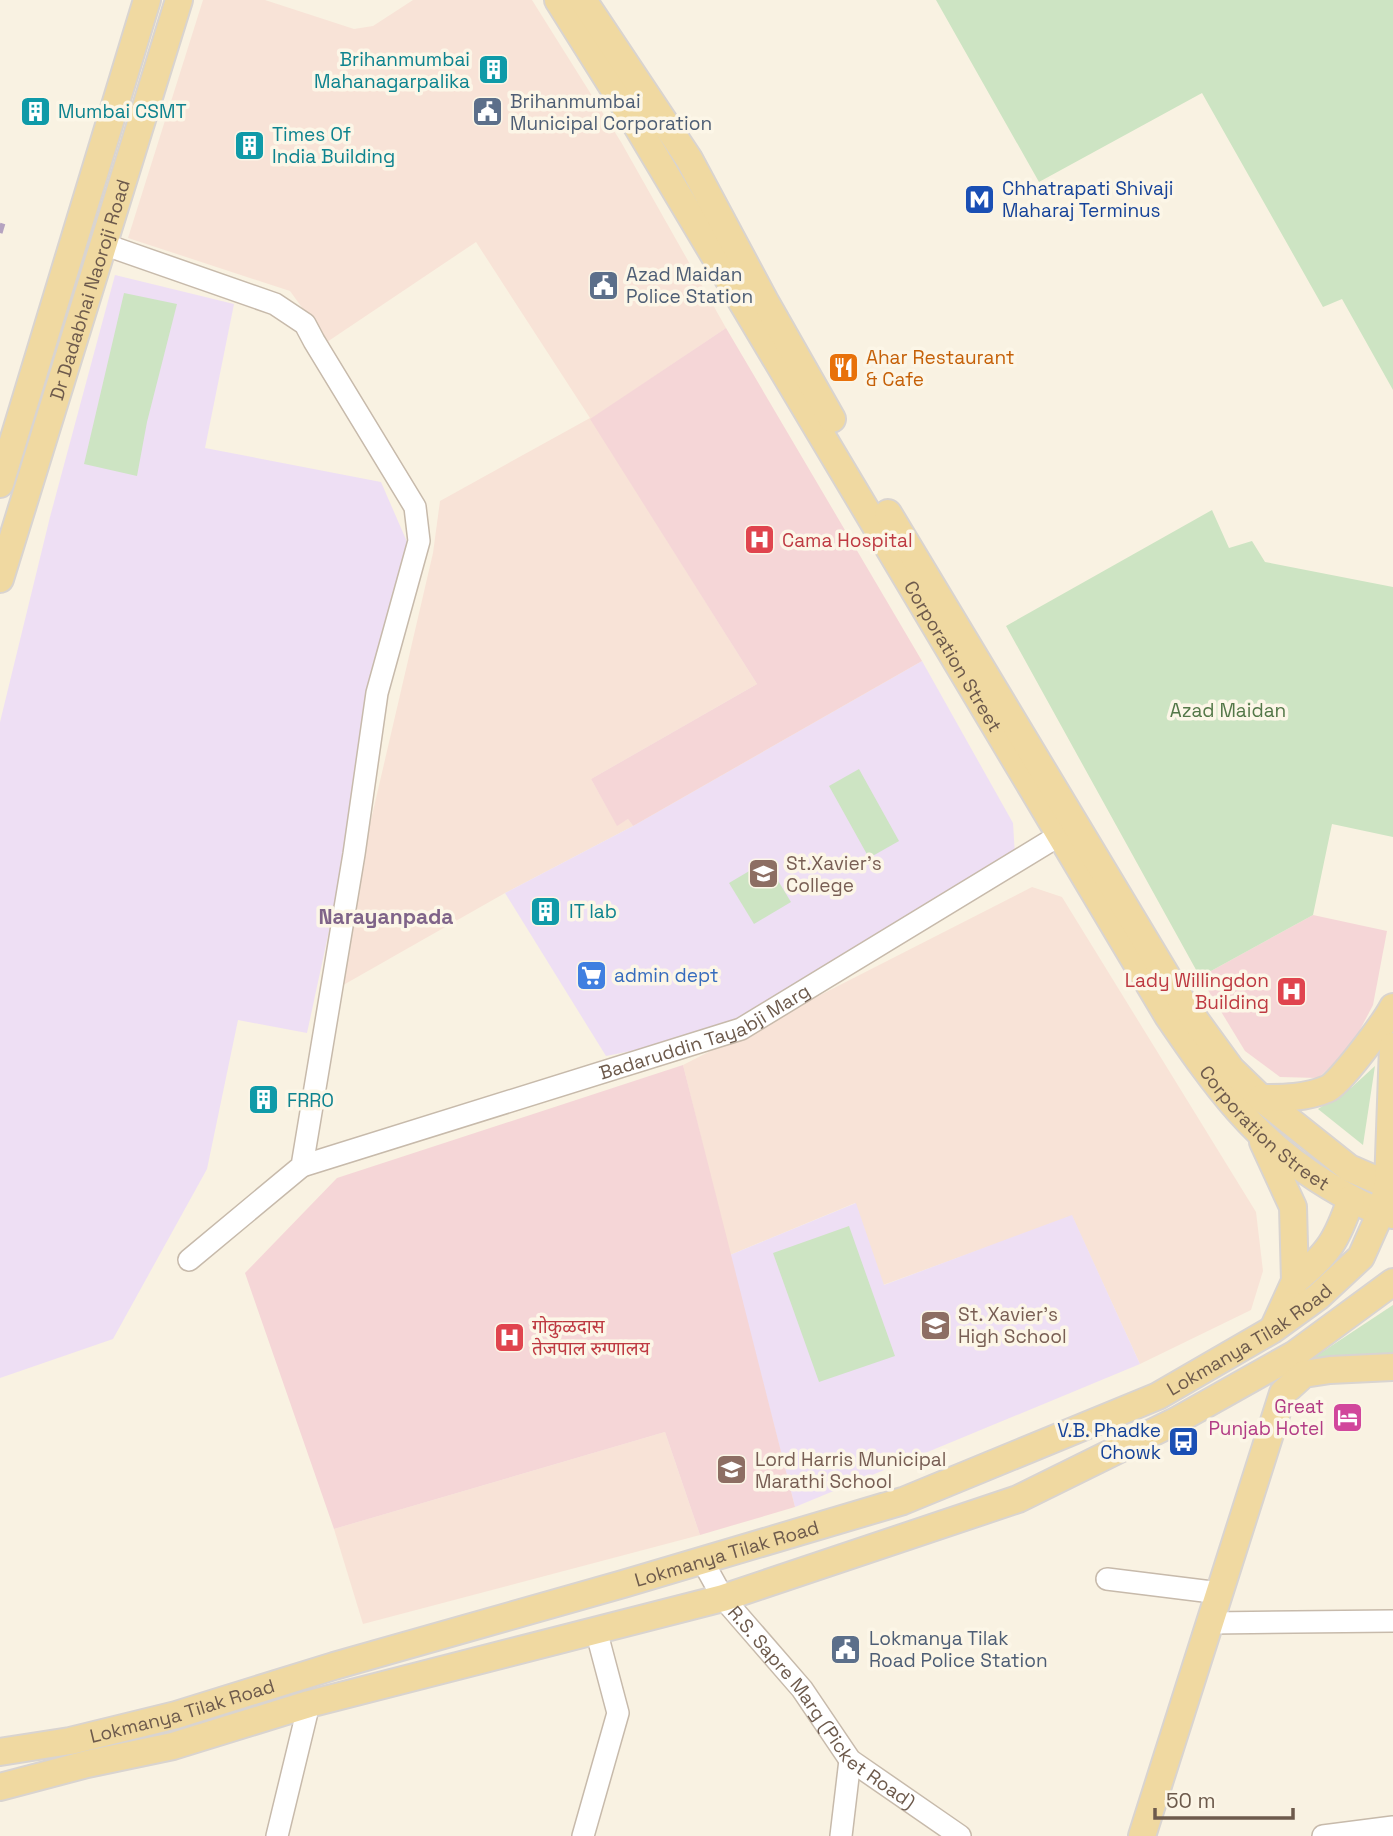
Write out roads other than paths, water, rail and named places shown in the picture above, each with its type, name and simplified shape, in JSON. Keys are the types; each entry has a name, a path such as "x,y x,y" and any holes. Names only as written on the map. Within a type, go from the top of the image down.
{"main road":[{"name":"Dr Dadabhai Naoroji Road","path":"0,484 148,0"},
{"name":"Dr Dadabhai Naoroji Road","path":"0,579 179,0"},
{"name":"Corporation Street","path":"558,0 1068,830 1183,1003 1231,1069 1261,1098 1349,1168 1390,1186"},
{"name":"Corporation Street","path":"583,0 689,159 766,303 1068,830 1168,1016 1214,1083 1260,1136 1304,1171 1351,1199 1387,1214"},
{"path":"664,173 689,159"},
{"path":"1261,1098 1299,1097 1330,1088 1384,1025 1393,1007"},
{"name":"Lokmanya Tilak Road","path":"0,1752 70,1741 176,1715 334,1666 903,1501 1158,1396 1272,1330 1319,1296 1361,1257 1387,1214 1393,1046"},
{"path":"1260,1136 1293,1207 1295,1281"},
{"path":"1268,1443 1264,1405 1272,1330 1295,1281 1321,1260 1339,1234 1351,1199"},
{"name":"Lokmanya Tilak Road","path":"0,1787 86,1764 173,1746 309,1704 723,1598 1018,1499 1177,1421 1295,1354 1393,1282"},
{"path":"1146,1835 1283,1393 1304,1374 1393,1367"}],"street":[{"path":"103,244 275,304 305,324 415,506 419,541 377,694 354,854 302,1166 189,1260"},
{"name":"Badaruddin Tayabji Marg","path":"302,1166 741,1029 1068,830"},
{"name":"R.S. Sapre Marg (Picket Road)","path":"702,1560 723,1598 802,1689 850,1760 960,1836"},
{"path":"1107,1579 1220,1593"},
{"path":"1211,1623 1393,1621"},
{"path":"583,1836 618,1713 596,1630"},
{"path":"277,1836 309,1704"},
{"path":"841,1836 850,1760"},
{"path":"1323,1836 1393,1827"}],"railway":[{"path":"0,233 3,223"}],"place":[{"name":"Brihanmumbai Mahanagarpalika","path":"493,70"},
{"name":"Mumbai CSMT","path":"35,111"},
{"name":"Brihanmumbai Municipal Corporation","path":"487,112"},
{"name":"Times Of India Building","path":"249,145"},
{"name":"Chhatrapati Shivaji Maharaj Terminus","path":"979,199"},
{"name":"Azad Maidan Police Station","path":"603,285"},
{"name":"Ahar Restaurant & Cafe","path":"843,368"},
{"name":"Cama Hospital","path":"759,540"},
{"name":"St.Xavier's College","path":"763,874"},
{"name":"IT lab","path":"546,911"},
{"name":"admin dept","path":"591,975"},
{"name":"Lady Willingdon Building","path":"1292,991"},
{"name":"FRRO","path":"264,1100"},
{"name":"St. Xavier's High School","path":"935,1325"},
{"name":"गोकुळदास तेजपाल रुग्णालय","path":"509,1337"},
{"name":"Great Punjab Hotel","path":"1347,1417"},
{"name":"V.B. Phadke Chowk","path":"1184,1441"},
{"name":"Lord Harris Municipal Marathi School","path":"732,1470"},
{"name":"Lokmanya Tilak Road Police Station","path":"846,1649"}],"district":[{"name":"Narayanpada","path":"386,917"}],"park label":[{"name":"Azad Maidan","path":"1228,710"}]}
